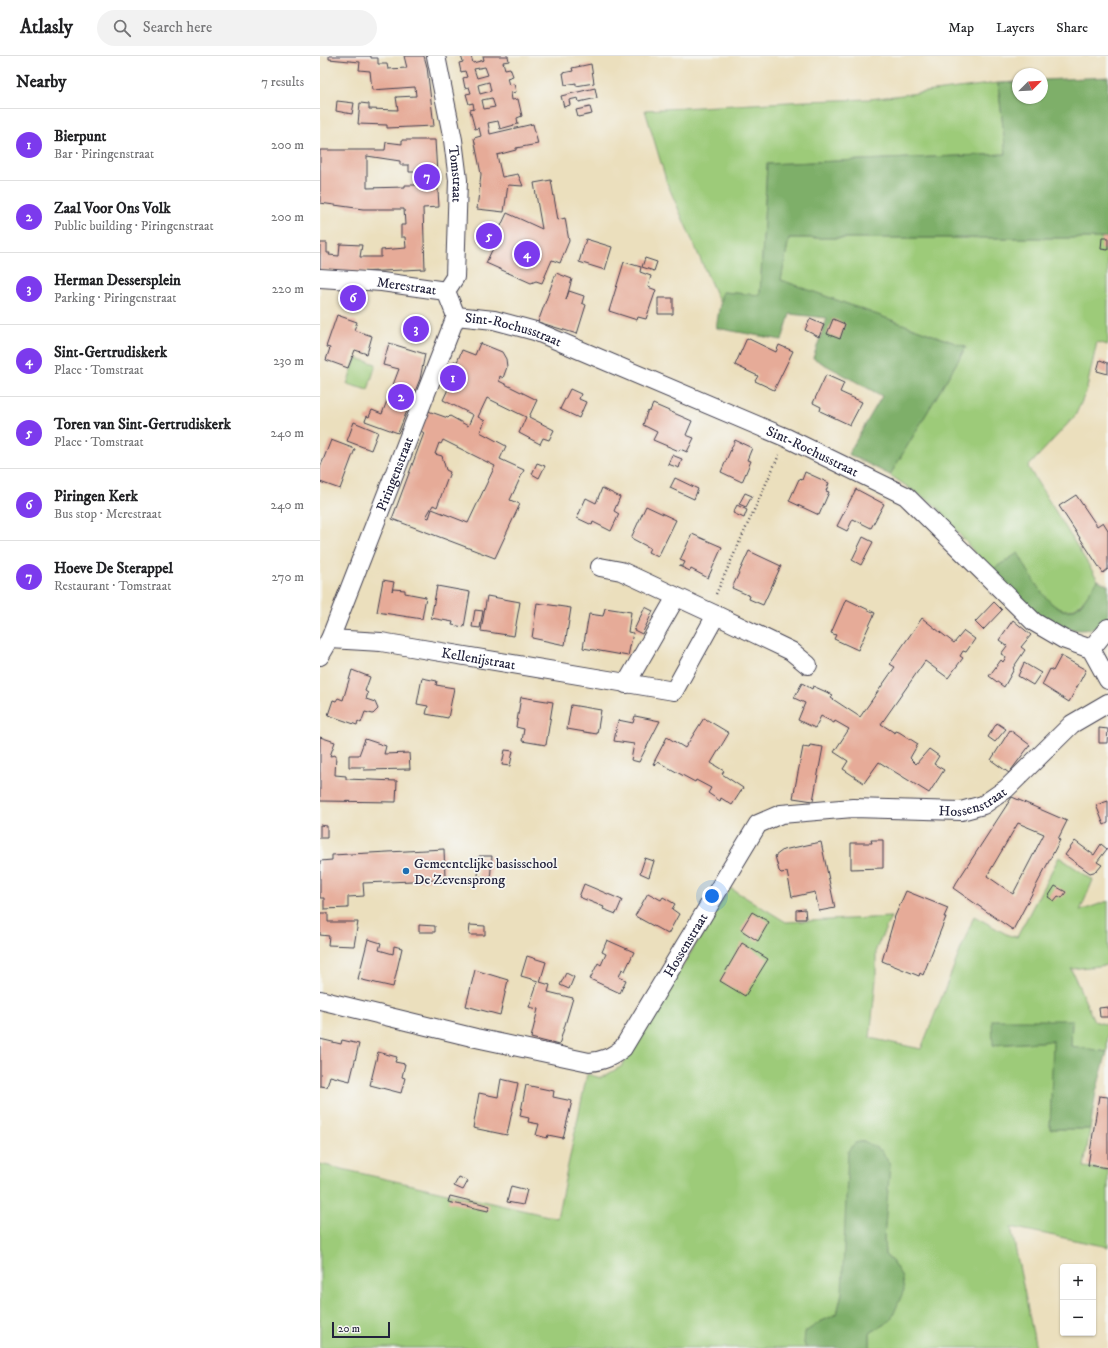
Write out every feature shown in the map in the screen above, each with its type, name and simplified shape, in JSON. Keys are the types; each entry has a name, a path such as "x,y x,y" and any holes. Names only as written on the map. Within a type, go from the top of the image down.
{"street":[{"name":"Tomstraat","path":"436,56 453,140 458,180 455,277 446,290"},
{"name":"Merestraat","path":"320,278 382,282 446,290"},
{"path":"446,290 456,316"},
{"name":"Sint-Rochusstraat","path":"456,316 494,320 535,331 787,438 906,496 1034,622 1063,639 1091,649"},
{"name":"Piringenstraat","path":"320,656 330,639 456,316"},
{"path":"600,567 621,571 791,651 808,665"},
{"path":"626,684 676,597"},
{"name":"Kellenijstraat","path":"330,639 382,642 674,691 712,614"},
{"path":"1108,628 1091,649 1108,680"},
{"name":"Hossenstraat","path":"320,1000 559,1056 589,1062 601,1061 613,1056 623,1048 758,824 781,814 853,808 961,811 983,805 1006,789 1072,724 1108,703"}],"path":[{"path":"712,614 787,438"}],"green space":[{"path":"1108,77 1108,238 789,238 781,280 966,347 890,475 848,454 882,396 813,358 827,318 790,314 782,340 716,328 722,292 760,295 767,164 1006,154 998,83 1012,82 1012,104 1048,104 1048,80"},
{"path":"998,83 1006,154 767,164 760,295 722,292 720,304 667,183 645,110 870,99"},
{"path":"789,238 1108,238 1108,345 1097,342 1086,392 1075,416 1028,467 1098,580 1079,605 1069,610 1060,609 1051,603 1042,594 1018,553 990,571 936,506 890,475 966,347 781,280"},
{"path":"356,358 376,364 368,390 347,384"},
{"path":"1018,553 1043,594 1061,609 1070,610 1080,605 1098,580 1108,585 1108,618 1099,626 1077,630 1065,628 1031,612 1014,597 990,571"},
{"path":"1059,857 1093,880 1080,911 1108,901 1108,965 1071,969 1094,1021 1108,1025 1107,1052 1071,1046 1072,1020 993,1045 1054,1041 1050,1129 1090,1129 1084,1167 1108,1170 1108,1247 1011,1227 1036,1348 870,1348 870,1333 891,1320 892,1261 885,1255 884,1239 842,1293 837,1314 820,1322 804,1343 806,1348 320,1348 320,1164 557,1218 587,1074 601,1078 622,1066 730,888 786,922 891,917 876,949 876,979 870,1038 921,1049 974,916 1008,935 1017,937"},
{"path":"992,1020 1072,1020 1071,1046 1107,1052 1096,1092 1090,1129 1050,1129 1053,1041 993,1045"},
{"path":"864,1141 882,1151 890,1165 884,1239 885,1255 892,1261 901,1275 904,1290 891,1320 870,1333 870,1348 806,1348 804,1343 805,1332 820,1322 837,1314 842,1293 848,1151 855,1143"}],"building":[{"path":"329,56 371,56 371,58 378,58 378,64 387,64 388,69 407,68 404,56 424,56 427,67 434,126 387,128 387,125 358,124 360,103 369,104 369,109 398,110 396,97 416,96 415,87 372,90 370,71 359,70 360,62 329,59"},
{"path":"461,56 471,56 473,63 484,60 483,56 508,56 509,61 503,62 505,69 510,68 513,76 507,78 509,85 514,84 516,92 511,93 512,100 518,99 522,116 517,118 518,124 500,129 498,121 488,123 490,134 533,124 538,144 516,148 516,150 497,155 502,177 518,174 523,186 508,185 504,212 477,209 481,174 474,138 481,136 479,128 475,129 470,110 474,109 473,103 469,104 466,94 471,93 469,87 465,88 463,78 467,77 465,71 461,72 459,63 463,62","holes":["485,67 488,75 477,78 474,69","489,82 491,91 480,94 478,85","492,98 495,107 484,109 482,100"]},
{"path":"591,64 594,83 576,86 576,83 565,85 563,73 573,71 572,68"},
{"path":"595,88 597,98 579,102 578,98 569,100 570,105 564,107 561,96"},
{"path":"337,101 354,103 352,114 336,111"},
{"path":"590,107 592,114 578,117 576,110"},
{"path":"402,140 435,140 439,207 423,208 425,269 359,272 320,270 320,243 327,243 327,253 330,253 329,255 339,256 340,244 362,245 360,257 381,257 381,250 406,248 405,237 401,237 401,225 405,225 404,209 363,209 320,203 320,150 385,150 386,142 402,144","holes":["367,156 400,161 400,165 409,165 409,172 419,172 419,185 367,188"]},
{"path":"551,180 558,220 565,218 569,241 560,263 552,260 542,283 536,281 531,283 486,263 493,248 478,241 485,224 499,230 507,213 542,229 534,183"},
{"path":"1102,238 1108,238 1108,250 1101,249"},
{"path":"586,239 612,247 605,270 579,262"},
{"path":"645,258 657,262 654,271 642,267"},
{"path":"624,262 641,267 640,272 651,276 648,287 656,290 646,319 638,317 637,320 609,311"},
{"path":"556,273 572,279 566,300 569,291 584,296 582,303 586,305 577,334 538,322"},
{"path":"658,298 673,298 673,314 658,314"},
{"path":"337,315 357,322 354,330 372,336 367,354 355,350 348,368 326,360 330,348 326,347"},
{"path":"810,319 824,325 819,337 805,330"},
{"path":"833,319 845,324 840,339 827,334"},
{"path":"747,338 776,352 779,345 793,351 774,390 755,381 758,376 735,365"},
{"path":"389,343 425,354 420,379 398,433 365,421 367,416 369,417 372,410 382,414 399,369 383,365"},
{"path":"480,343 502,352 506,359 507,367 503,378 500,376 499,381 537,400 529,417 554,430 549,440 543,438 540,444 519,433 526,417 487,398 478,417 485,421 480,432 506,446 500,459 524,470 510,500 520,504 495,558 392,519 424,433 421,431 428,411 448,418 450,416 468,426 473,415 443,400 449,387 445,385 454,361 457,362 462,350 475,355","holes":["443,440 495,466 468,523 432,509 429,518 426,517 433,505 437,507 450,472 446,470 442,456 435,454 439,443 441,444"]},
{"path":"1100,360 1108,363 1108,374 1097,371"},
{"path":"826,375 844,383 840,392 862,402 850,425 820,411 821,407 813,403"},
{"path":"570,389 581,394 579,399 586,402 579,418 560,409"},
{"path":"653,404 692,421 686,435 694,438 687,452 680,449 679,451 653,440 657,432 643,425 647,412 650,411"},
{"path":"354,422 378,432 371,450 347,441"},
{"path":"331,440 355,449 340,489 320,482 320,468"},
{"path":"735,440 752,448 747,460 751,461 742,482 721,472"},
{"path":"672,455 682,459 679,468 668,464"},
{"path":"537,463 545,466 539,478 532,474"},
{"path":"805,472 829,483 826,491 829,492 819,515 789,501 799,479 802,480"},
{"path":"675,478 698,489 694,499 670,488"},
{"path":"602,488 620,497 614,511 619,514 611,531 593,522 592,525 577,518 586,498 596,503"},
{"path":"856,489 884,504 871,528 853,519 847,531 837,526"},
{"path":"745,493 752,496 746,507 739,504"},
{"path":"1076,495 1097,526 1103,522 1108,530 1108,569 1103,573 1059,506"},
{"path":"737,505 747,510 744,518 733,513"},
{"path":"646,506 676,520 658,557 648,552 650,548 631,538"},
{"path":"692,534 722,547 708,578 691,569 690,571 679,566 683,566 685,562 680,560"},
{"path":"863,537 873,542 861,565 852,560"},
{"path":"749,551 781,566 763,605 749,599 750,596 732,588"},
{"path":"383,580 394,582 392,591 393,589 405,590 405,593 426,597 422,619 377,612"},
{"path":"437,586 470,592 464,627 452,625 453,622 431,618"},
{"path":"487,596 520,602 514,636 481,631"},
{"path":"846,599 875,613 858,650 834,639 836,635 831,633"},
{"path":"994,602 1002,610 983,630 975,622"},
{"path":"537,603 571,608 565,645 532,638"},
{"path":"645,607 653,611 642,634 634,630"},
{"path":"605,608 631,612 628,632 633,633 628,656 583,648 589,614 603,616"},
{"path":"475,610 483,611 480,628 472,627"},
{"path":"922,618 954,643 964,631 975,639 966,652 963,651 960,656 963,658 948,678 925,661 881,724 895,733 896,731 899,732 918,744 910,758 916,764 929,749 939,756 934,764 944,770 929,793 879,762 864,783 843,769 848,761 834,752 849,729 835,721 834,723 821,716 815,728 798,720 805,703 794,698 802,683 812,689 813,686 833,695 831,698 860,717 895,667 890,664"},
{"path":"1013,620 1031,635 1021,647 1025,650 1013,668 1014,669 1004,687 989,676 1001,660 1003,662 1006,657 1001,654 1007,646 999,640"},
{"path":"1061,656 1086,670 1069,702 1042,685 1050,669 1053,671"},
{"path":"1024,663 1041,673 1033,685 1018,676"},
{"path":"352,670 370,677 365,691 368,693 366,699 375,702 378,709 373,714 365,712 361,723 358,721 357,725 328,715 333,700 336,701 338,698 343,700"},
{"path":"422,678 437,681 436,685 454,688 448,718 426,714 428,706 417,704"},
{"path":"521,697 553,702 546,745 522,741 524,729 516,727"},
{"path":"571,705 601,710 597,734 567,729"},
{"path":"635,716 660,721 639,762 631,760 634,744 614,741 618,720 633,723"},
{"path":"704,718 729,733 711,763 724,771 722,774 743,788 732,805 721,798 720,801 708,793 711,788 696,780 695,782 658,762 656,765 653,764 667,737 685,748"},
{"path":"997,723 1006,729 995,742 988,737"},
{"path":"1099,728 1108,729 1107,743 1099,743"},
{"path":"1010,730 1030,745 1009,773 991,760"},
{"path":"320,737 335,742 330,756 336,755 335,775 346,776 346,779 397,781 396,802 320,801"},
{"path":"365,739 386,746 384,754 409,753 410,769 364,770 364,767 349,767 349,755 359,755"},
{"path":"810,745 823,747 813,801 793,798 803,747 809,748"},
{"path":"505,750 513,751 510,766 502,765"},
{"path":"1012,797 1067,821 1058,839 1060,840 1013,930 953,888","holes":["1018,823 1044,834 1013,894 987,876"]},
{"path":"1108,801 1108,823 1104,825 1096,805"},
{"path":"320,825 327,826 327,838 320,838"},
{"path":"871,840 883,840 883,868 851,869 851,843 872,843"},
{"path":"1075,841 1094,855 1101,844 1107,849 1097,862 1102,865 1097,871 1090,873 1065,855"},
{"path":"821,842 835,908 819,911 815,892 792,897 787,872 781,873 779,871 775,856 783,850"},
{"path":"444,849 445,878 437,880 363,883 364,896 348,897 348,908 324,909 324,898 320,898 320,861 332,860 332,855"},
{"path":"479,856 492,856 490,881 482,880 482,877 478,877"},
{"path":"645,858 654,861 649,877 640,873"},
{"path":"584,884 622,900 616,914 603,909 604,907 579,897"},
{"path":"1055,886 1066,892 1062,898 1058,896 1054,901 1048,897"},
{"path":"906,891 948,908 944,917 946,917 923,975 920,973 919,976 882,961 895,916"},
{"path":"648,893 661,900 663,897 675,904 672,909 679,914 668,934 635,916"},
{"path":"805,909 806,919 796,919 796,910"},
{"path":"752,912 769,922 758,941 741,930"},
{"path":"320,913 328,913 328,922 358,922 354,946 328,945 329,936 320,935"},
{"path":"419,925 435,926 435,932 419,932"},
{"path":"470,925 485,926 485,935 469,935"},
{"path":"368,939 381,943 379,950 393,954 394,946 402,948 393,987 358,979"},
{"path":"607,940 634,952 625,971 622,969 619,977 626,980 620,993 590,979 598,963 601,965 606,954 602,952"},
{"path":"742,943 768,959 745,996 720,981"},
{"path":"527,956 546,962 540,982 550,985 548,992 573,998 559,1045 531,1038 538,1009 529,1007 538,981 521,976"},
{"path":"475,970 508,980 500,1015 466,1006"},
{"path":"566,973 574,977 569,989 560,985"},
{"path":"1108,1007 1108,1017 1100,1017 1099,1008"},
{"path":"320,1039 341,1044 342,1040 359,1044 350,1081 330,1076 327,1087 320,1086"},
{"path":"378,1052 397,1057 395,1062 405,1064 402,1077 405,1078 401,1093 370,1085"},
{"path":"501,1079 518,1083 507,1135 473,1128 479,1093 498,1097"},
{"path":"526,1085 554,1091 553,1097 572,1101 563,1138 548,1135 547,1138 536,1135 539,1124 528,1122 529,1118 520,1116"},
{"path":"1099,1096 1108,1097 1108,1168 1088,1165"},
{"path":"459,1177 468,1181 463,1190 454,1186"},
{"path":"511,1186 527,1190 523,1205 507,1202"},
{"path":"450,1196 490,1206 488,1211 448,1202"}],"place":[{"name":"Hoeve De Sterappel","path":"427,177"},
{"name":"Toren van Sint-Gertrudiskerk","path":"489,236"},
{"name":"Sint-Gertrudiskerk","path":"527,254"},
{"name":"Piringen Kerk","path":"353,298"},
{"name":"Herman Dessersplein","path":"416,329"},
{"name":"Bierpunt","path":"453,378"},
{"name":"Zaal Voor Ons Volk","path":"401,397"},
{"name":"Gemeentelijke basisschool De Zevensprong","path":"406,871"}]}
